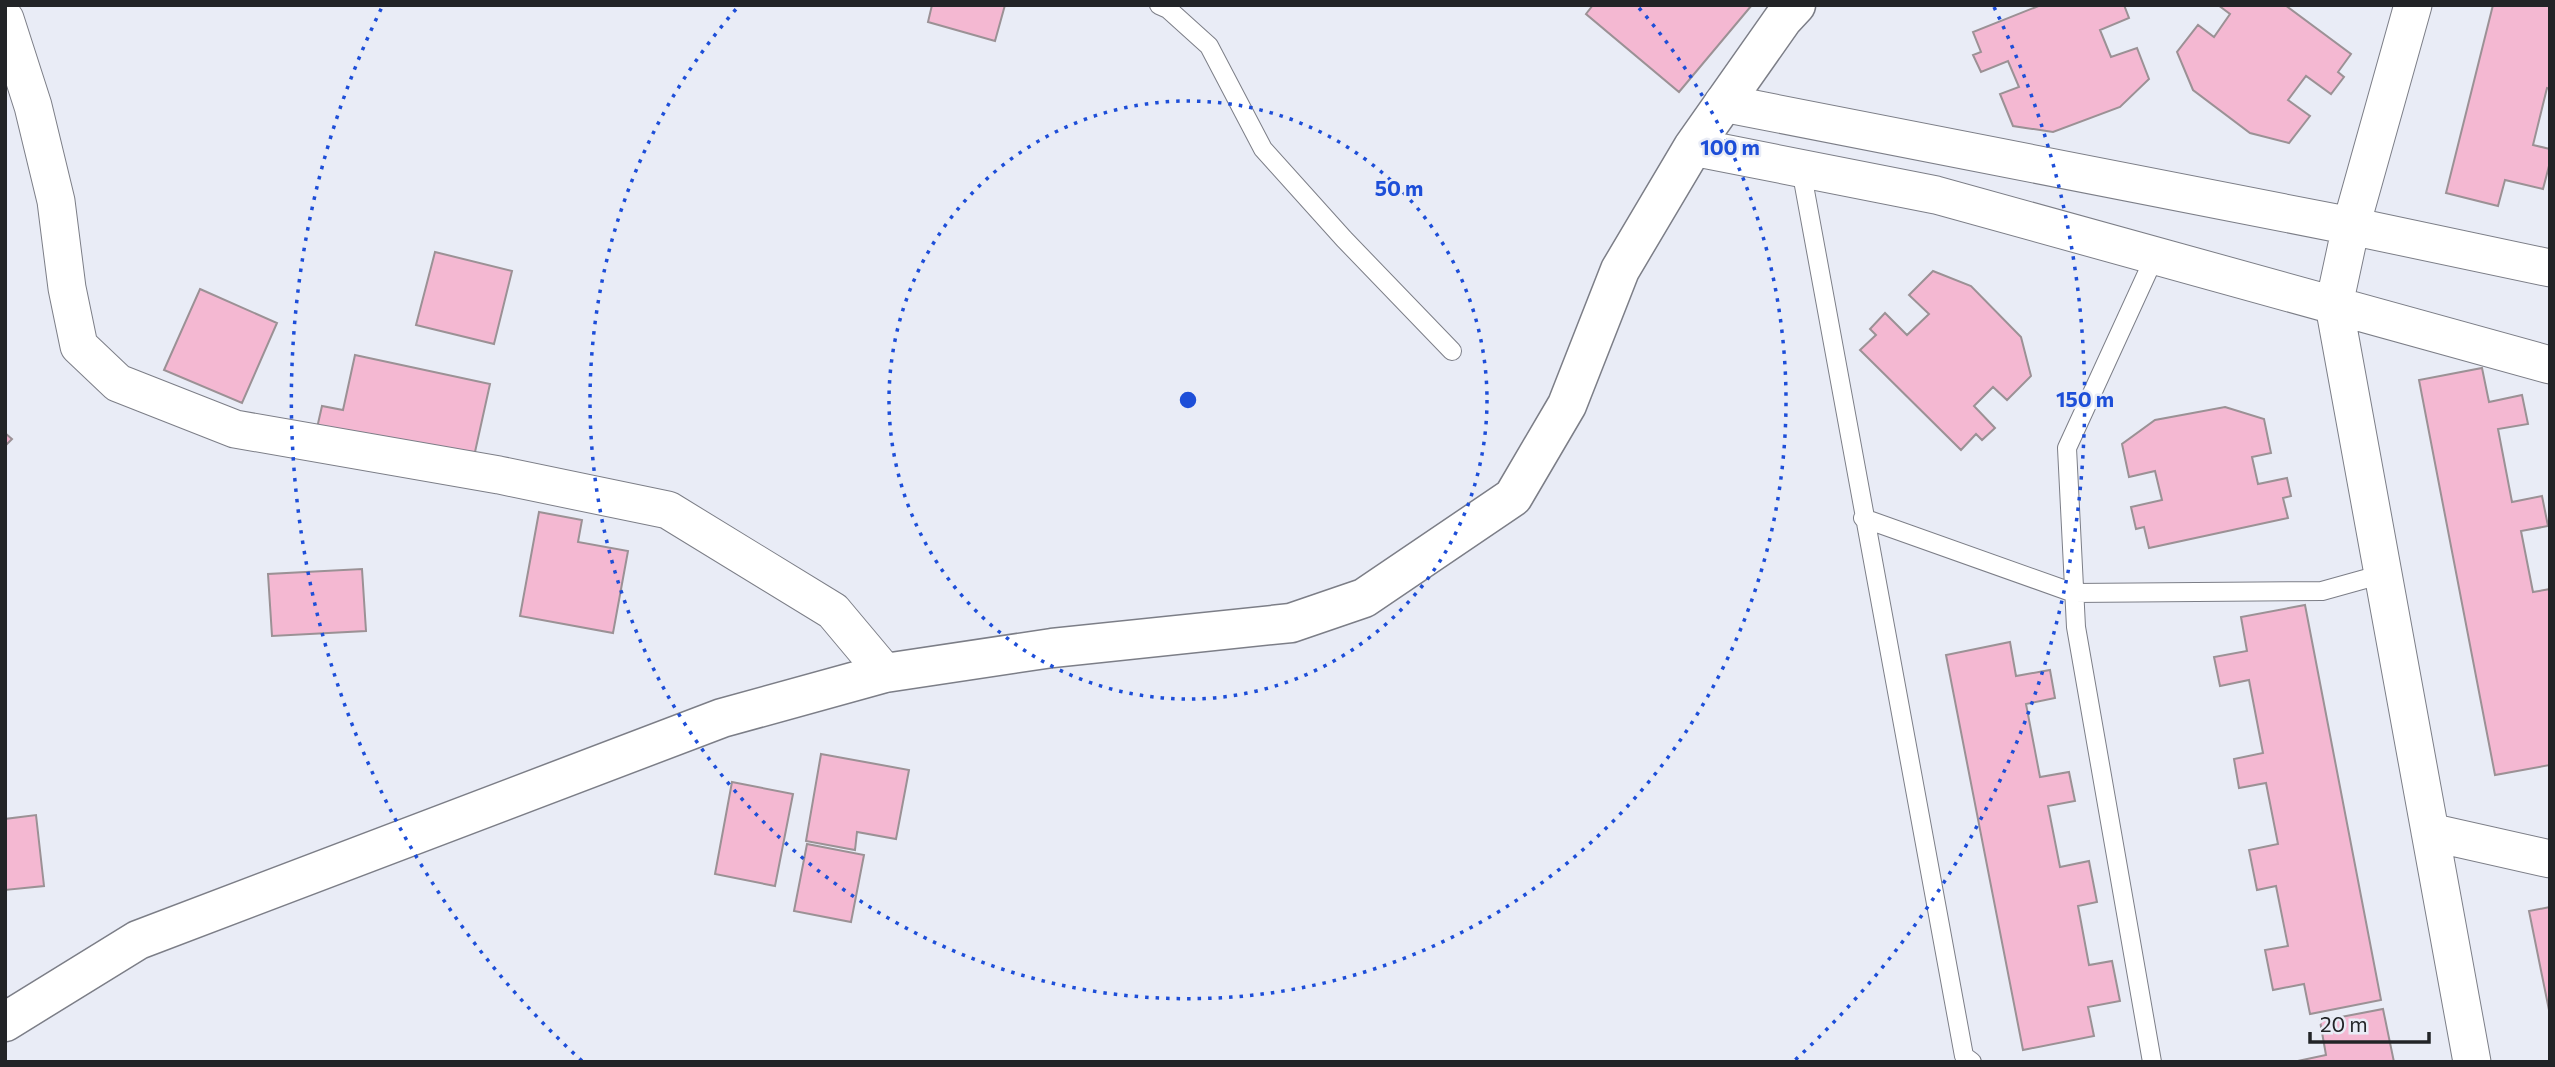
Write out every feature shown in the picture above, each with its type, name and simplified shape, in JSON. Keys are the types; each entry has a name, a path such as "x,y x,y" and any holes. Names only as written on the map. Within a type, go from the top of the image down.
{"main road":[{"path":"5,1022 138,940 722,718 885,673 1052,648 1291,623 1364,598 1513,497 1567,405 1619,270 1693,147 1796,5"}],"street":[{"path":"2413,5 2351,226 2334,305 2472,1062"},
{"path":"5,19 33,106 56,201 67,288 79,346 118,383 235,429 499,475 668,510 833,611 885,673"},
{"path":"1723,103 2351,226 2550,268"},
{"path":"1693,147 1936,195 2334,305 2549,369"},
{"path":"2430,832 2550,859"}],"lane":[{"path":"1159,5 1168,9 1209,46 1263,149 1343,239 1452,351"},
{"path":"1801,169 1964,1056 1972,1062"},
{"path":"2152,1062 2076,627 2067,448 2155,256"},
{"path":"1863,518 2074,593 2322,591 2383,574"}],"building":[{"path":"932,5 1005,5 995,41 928,22"},
{"path":"1593,5 1752,5 1679,92 1586,14"},
{"path":"2041,5 2124,5 2129,18 2100,30 2111,57 2137,48 2149,79 2120,107 2053,132 2013,126 2000,94 2019,87 2008,61 1981,72 1973,55 1981,52 1973,32"},
{"path":"2218,5 2285,5 2351,54 2338,72 2344,77 2331,94 2306,76 2288,100 2310,116 2289,143 2250,133 2193,90 2177,52 2198,25 2214,37 2230,14"},
{"path":"2493,5 2550,5 2550,89 2547,88 2533,145 2550,149 2550,162 2543,189 2505,180 2498,206 2446,193"},
{"path":"435,252 512,271 494,344 416,325"},
{"path":"1933,271 1971,286 2021,337 2031,376 2007,400 1993,387 1974,406 1995,428 1982,440 1976,434 1961,450 1860,350 1876,335 1870,329 1885,313 1907,335 1929,314 1909,295"},
{"path":"200,289 277,323 242,403 164,370"},
{"path":"355,355 490,384 473,461 317,428 322,406 343,410"},
{"path":"2482,368 2489,402 2522,395 2528,424 2498,429 2512,502 2542,496 2548,526 2521,531 2533,592 2550,589 2550,765 2495,775 2419,380"},
{"path":"2225,407 2264,419 2271,453 2252,457 2258,484 2287,478 2291,496 2283,498 2288,518 2149,548 2144,527 2136,529 2131,507 2162,500 2155,471 2129,477 2122,444 2155,420"},
{"path":"5,433 12,439 5,446"},
{"path":"539,512 582,520 578,542 628,551 613,633 520,616"},
{"path":"362,569 366,631 272,636 268,574"},
{"path":"2305,605 2381,1000 2310,1014 2304,984 2273,990 2265,950 2288,946 2276,886 2257,890 2249,850 2278,844 2266,783 2239,788 2234,759 2263,753 2249,680 2220,686 2214,657 2247,651 2241,617"},
{"path":"2010,642 2016,676 2050,670 2055,698 2026,704 2040,777 2069,772 2075,801 2048,806 2060,867 2089,861 2097,902 2078,906 2089,965 2112,961 2120,1001 2088,1007 2094,1036 2023,1050 1946,655"},
{"path":"821,754 909,770 896,839 857,832 855,850 806,841"},
{"path":"732,782 793,794 775,886 715,874"},
{"path":"36,815 44,886 5,890 5,819"},
{"path":"807,844 864,855 851,922 794,911"},
{"path":"2550,907 2550,1015 2529,911"},
{"path":"2383,1009 2394,1062 2293,1062 2326,1055 2320,1021"}]}
